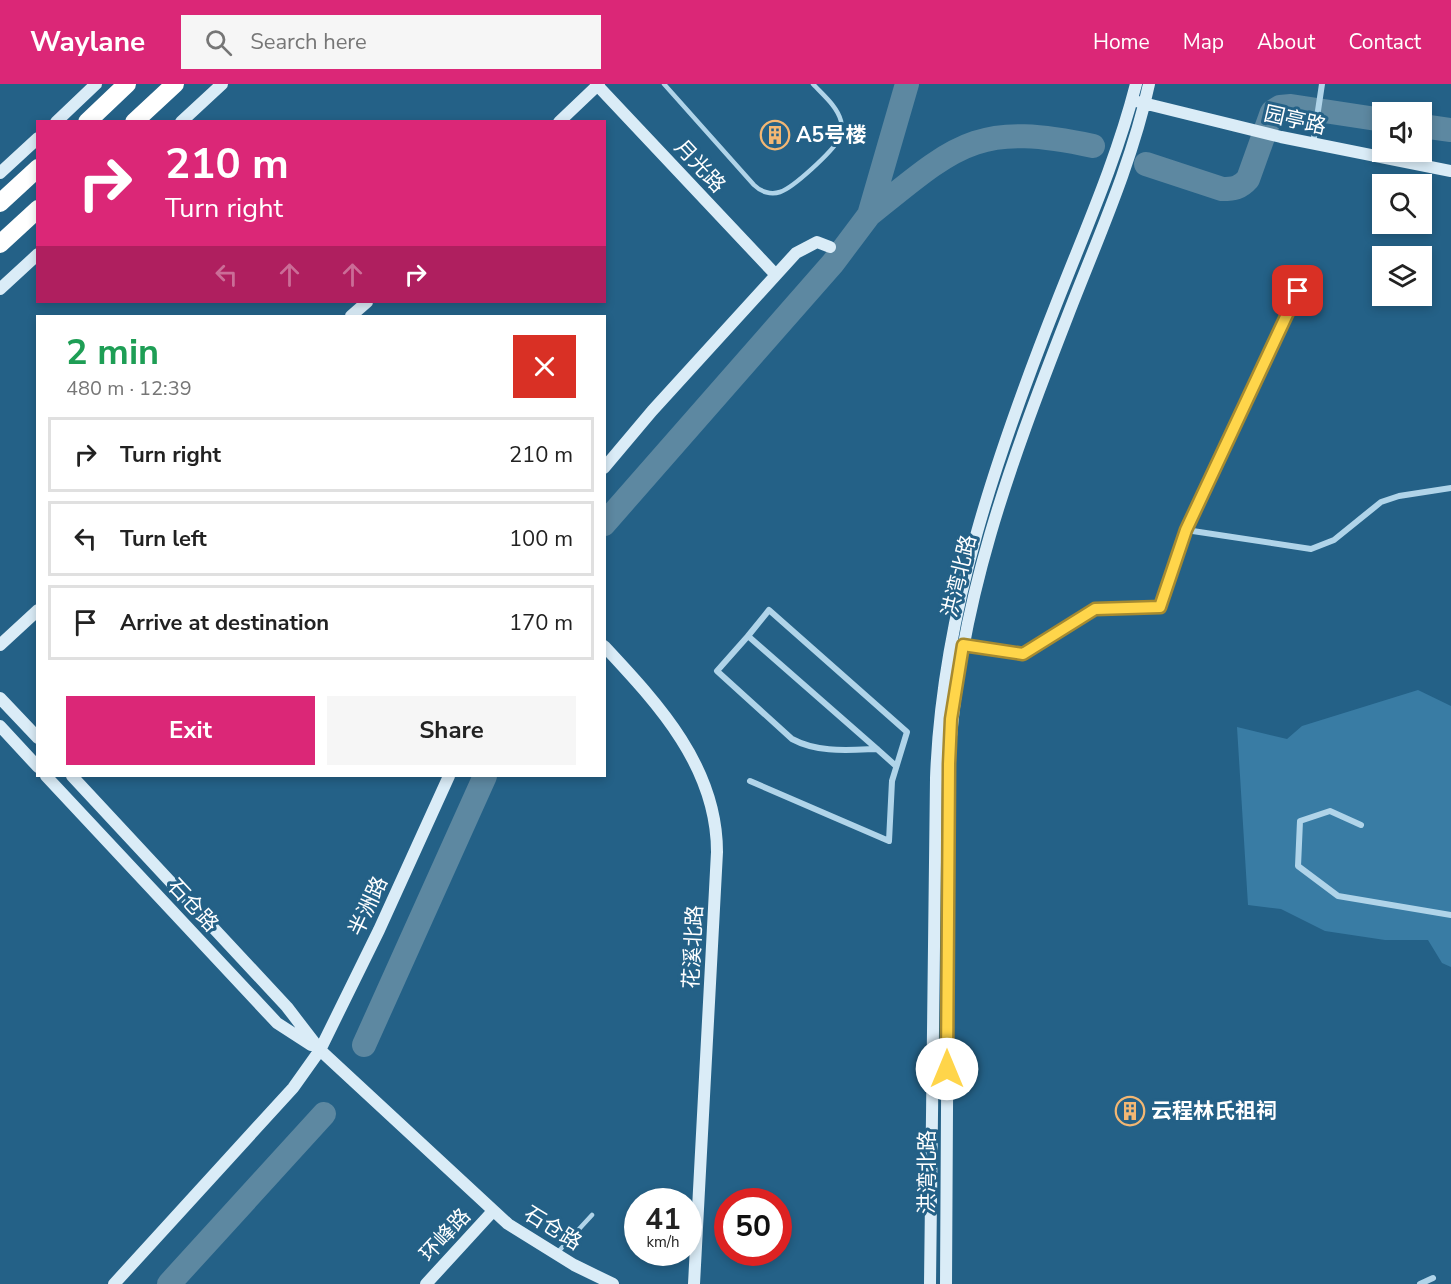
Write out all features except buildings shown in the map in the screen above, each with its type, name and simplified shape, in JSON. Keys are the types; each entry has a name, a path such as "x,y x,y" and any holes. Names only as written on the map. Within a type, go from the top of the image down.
{"highway":[{"path":"89,120 127,84"},
{"path":"136,120 175,84"},
{"path":"0,203 36,170"},
{"path":"0,244 36,211"}],"street":[{"path":"58,120 96,84"},
{"path":"183,120 222,84"},
{"path":"561,120 598,84"},
{"name":"月光路","path":"598,84 776,275"},
{"name":"洪湾北路","path":"946,1284 949,764 957,644 968,566 1003,446 1059,296 1098,203 1136,84"},
{"name":"洪湾北路","path":"930,1284 936,767 940,716 957,644 1004,482 1110,209 1149,84"},
{"path":"1313,144 1322,84"},
{"name":"园亭路","path":"1131,100 1249,130 1451,171"},
{"path":"0,173 36,140"},
{"path":"606,466 652,411 806,245 817,242 830,247"},
{"path":"0,289 36,256"},
{"path":"957,644 1023,654 1095,609 1160,607 1186,530 1298,291"},
{"path":"352,315 366,303"},
{"path":"1186,530 1311,549 1334,540 1381,502 1399,496 1451,488"},
{"path":"750,781 889,841 890,800 896,766 906,732 769,610 717,671 792,739 804,746 877,749"},
{"path":"0,645 36,612"},
{"path":"748,636 896,766"},
{"name":"花溪北路","path":"606,648 674,725 701,777 716,825 717,852 694,1284"},
{"path":"0,698 36,736"},
{"path":"0,726 36,764"},
{"name":"石仓路","path":"47,777 277,1023 320,1050"},
{"name":"石仓路","path":"73,777 287,1008 320,1050 493,1212 555,1254 613,1284"},
{"name":"半洲路","path":"114,1284 293,1088 320,1050 379,930 449,777"},
{"path":"1361,825 1330,811 1300,821 1298,866 1338,896 1451,915"},
{"name":"环峰路","path":"426,1284 493,1212"},
{"path":"1420,1284 1433,1278"}],"lane":[{"path":"664,84 754,185 766,192 777,193 791,186 808,171 833,147 841,134 839,115 813,84"},
{"path":"555,1254 592,1215"}],"shaded area":[{"path":"1418,690 1451,706 1451,967 1442,963 1428,940 1385,940 1325,931 1281,909 1248,905 1237,727 1287,739 1302,726"}],"waterway":[{"path":"606,522 833,263 869,215 907,84"},
{"path":"1146,164 1222,189 1233,188 1248,179 1272,112 1280,107 1291,106 1372,118"},
{"path":"1432,127 1451,130"},
{"path":"869,215 925,171 948,155 971,144 994,138 1021,136 1093,146"},
{"path":"364,1045 485,777"},
{"path":"169,1284 324,1114"}],"place":[{"name":"A5号楼","path":"775,135"},
{"name":"云程林氏祖祠","path":"1130,1111"}],"route":[{"path":"947,1069 949,764 951,719 963,645 1023,654 1095,609 1160,607 1186,530 1298,291"}]}
